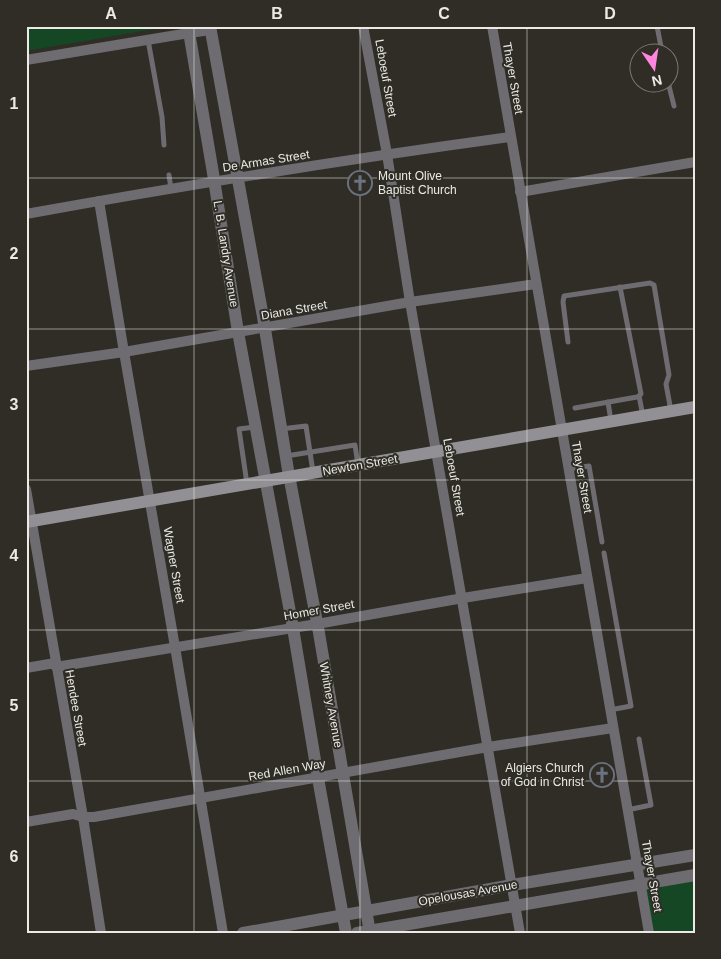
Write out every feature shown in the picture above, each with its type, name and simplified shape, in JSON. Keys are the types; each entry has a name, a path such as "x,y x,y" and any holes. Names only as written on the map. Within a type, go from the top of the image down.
{"main road":[{"name":"Newton Street","path":"29,522 695,407"}],"street":[{"name":"Leboeuf Street","path":"363,26 387,154 410,302 520,933"},
{"name":"Thayer Street","path":"492,26 649,933"},
{"path":"26,60 148,40 189,30 210,28"},
{"name":"L. B. Landry Avenue","path":"210,28 265,327 289,477"},
{"name":"L. B. Landry Avenue","path":"189,30 238,332 265,481"},
{"name":"De Armas Street","path":"26,214 387,154 510,137"},
{"path":"520,192 695,162"},
{"name":"Wagner Street","path":"99,201 223,933"},
{"name":"Diana Street","path":"26,366 124,352 410,302 536,284"},
{"name":"Whitney Avenue","path":"289,477 343,773 366,911 365,932"},
{"name":"Whitney Avenue","path":"265,481 293,628 346,933"},
{"name":"Hendee Street","path":"27,495 29,522 56,665 100,933"},
{"name":"Homer Street","path":"26,668 175,647 587,578"},
{"name":"Red Allen Way","path":"26,822 74,814 82,817 94,817 488,747 613,728"},
{"name":"Opelousas Avenue","path":"242,933 695,855"},
{"name":"Opelousas Avenue","path":"365,932 695,875"}],"lane":[{"path":"657,26 660,42"},
{"path":"148,40 162,116 164,145"},
{"path":"670,92 674,106"},
{"path":"169,175 171,189"},
{"path":"568,342 563,302 564,296 650,283 654,285 669,375 666,384 671,411"},
{"path":"620,287 643,416"},
{"path":"575,408 639,396"},
{"path":"608,402 611,421"},
{"path":"281,429 306,426 313,473"},
{"path":"247,484 239,429 255,427"},
{"path":"286,456 354,445 358,465"},
{"path":"568,469 589,466 602,542"},
{"path":"604,553 631,706 610,710"},
{"path":"627,810 650,805 639,739"}],"green space":[{"path":"26,26 172,26 26,51"},
{"path":"695,875 695,933 649,933 640,884"}],"place":[{"name":"Mount Olive Baptist Church","path":"360,183"},
{"name":"Algiers Church of God in Christ","path":"602,775"}]}
